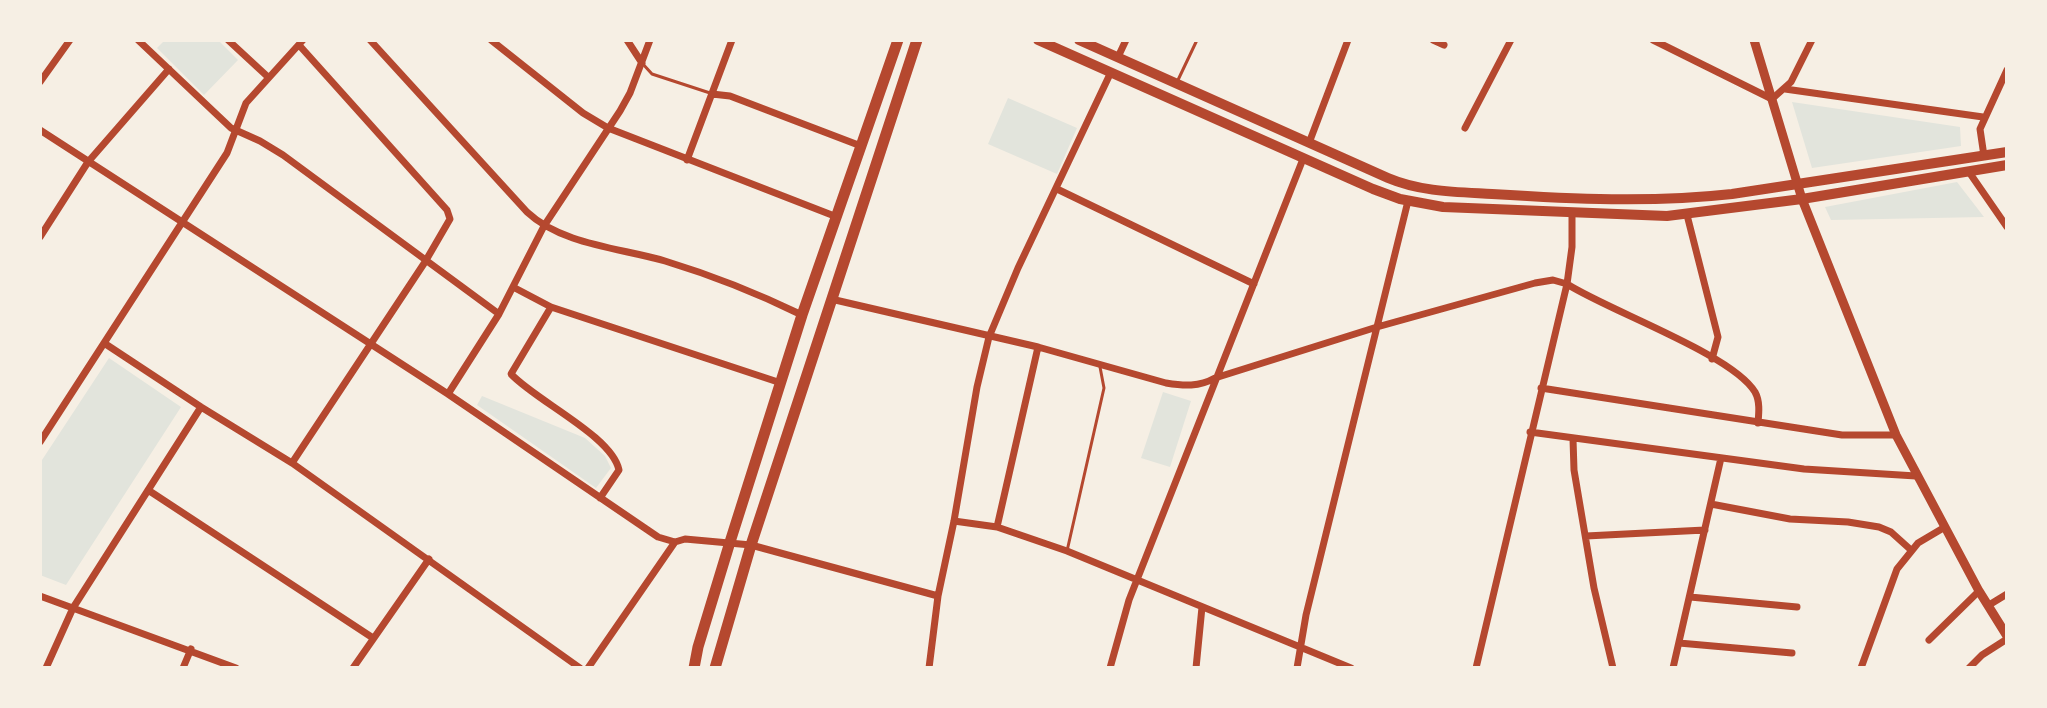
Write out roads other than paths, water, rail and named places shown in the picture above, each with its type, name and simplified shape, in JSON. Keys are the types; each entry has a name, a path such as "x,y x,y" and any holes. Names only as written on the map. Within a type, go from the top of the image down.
{"main road":[{"path":"694,668 730,542 802,315 898,40"},
{"path":"715,668 751,545 917,40"},
{"path":"1038,40 1373,189 1408,201 1443,207 1655,217 1687,215 2007,165"},
{"path":"1079,40 1403,184 1444,191 1560,198 1664,199 1732,194 2007,152"}],"street":[{"path":"40,82 70,40"},
{"path":"138,40 235,130 283,155 499,314"},
{"path":"228,40 268,77"},
{"path":"370,40 527,212 544,226 688,269 802,315"},
{"path":"491,40 583,113 608,128 837,217"},
{"path":"627,40 642,63"},
{"path":"448,394 499,314 544,226 630,93 650,40"},
{"path":"687,160 732,40"},
{"path":"1118,57 1126,40"},
{"path":"1309,143 1348,40"},
{"path":"1433,40 1444,45"},
{"path":"1465,128 1511,40"},
{"path":"1653,40 1772,99"},
{"path":"1754,40 1802,199 1896,435 2007,637 1969,668"},
{"path":"1772,99 1795,77 1812,40"},
{"path":"40,442 227,153 246,103 301,42 447,210 449,223 292,463"},
{"path":"40,237 88,162 169,69"},
{"path":"1984,156 1979,134 1983,117 2007,70"},
{"path":"929,668 938,596 989,337 1111,72"},
{"path":"1785,89 1983,117"},
{"path":"712,94 737,99 861,146"},
{"path":"40,130 448,394 651,533 675,542 685,539 751,545 938,596"},
{"path":"1110,668 1138,579 1303,159"},
{"path":"1969,172 2007,227"},
{"path":"1057,189 1254,284"},
{"path":"1297,668 1408,201"},
{"path":"1476,668 1567,284 1572,214"},
{"path":"1687,215 1718,337 1712,359"},
{"path":"831,299 1038,347 1180,385 1205,384 1215,378 1377,327 1553,280 1567,284 1737,375 1754,390 1759,405 1758,423"},
{"path":"513,287 551,307 781,383"},
{"path":"551,307 511,374 584,429 617,460 619,470 600,498"},
{"path":"104,343 292,463 580,668"},
{"path":"997,527 1038,347"},
{"path":"1541,388 1842,435 1896,435"},
{"path":"46,668 73,608 201,407"},
{"path":"40,421 49,427"},
{"path":"1530,432 1804,469 1916,476"},
{"path":"1573,439 1574,470 1594,588 1613,668"},
{"path":"1673,668 1721,458"},
{"path":"148,490 373,638"},
{"path":"1711,504 1808,522 1848,522 1879,527 1891,532 1911,550"},
{"path":"954,521 997,527 1067,551 1351,668"},
{"path":"1861,668 1894,576 1911,550 1945,527"},
{"path":"1586,536 1705,530"},
{"path":"588,668 675,542"},
{"path":"353,668 429,559"},
{"path":"1929,640 1979,591"},
{"path":"1989,605 2007,594"},
{"path":"40,596 236,668"},
{"path":"1690,597 1797,607"},
{"path":"1196,668 1202,607"},
{"path":"1679,643 1792,653"},
{"path":"183,668 191,649"}],"lane":[{"path":"1177,83 1197,40"},
{"path":"642,63 652,74 712,94"},
{"path":"1067,551 1104,388 1099,363"}]}
